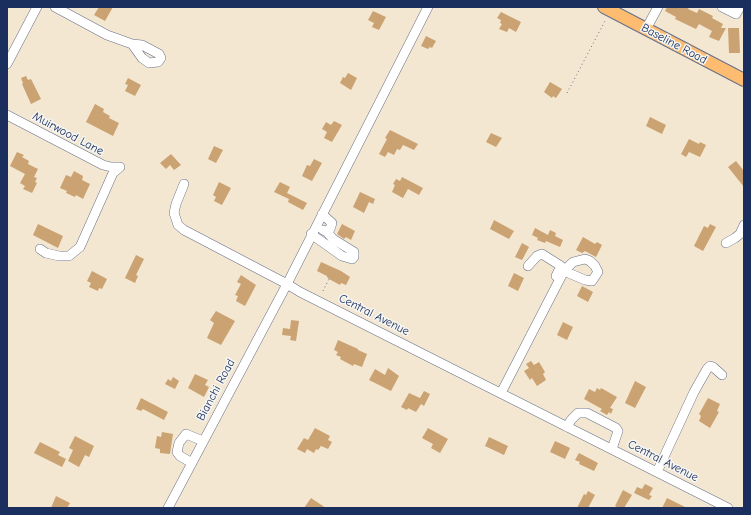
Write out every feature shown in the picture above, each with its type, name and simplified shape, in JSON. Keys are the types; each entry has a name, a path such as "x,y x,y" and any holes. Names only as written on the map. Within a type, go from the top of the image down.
{"main road":[{"name":"Baseline Road","path":"607,9 744,80"}],"street":[{"path":"7,64 37,7"},
{"path":"55,7 107,35 132,44"},
{"path":"286,284 428,7"},
{"path":"646,29 658,7"},
{"path":"722,7 736,14 740,7"},
{"name":"Muirwood Lane","path":"7,115 103,166 111,168 120,167 113,173 80,247 69,256 59,256 46,253 40,249"},
{"name":"Central Avenue","path":"184,184 174,213 178,225 184,230 304,294 728,508"},
{"path":"322,214 332,223 327,232"},
{"path":"726,243 740,234 744,225"},
{"path":"313,230 327,232 333,240 354,252 354,257 352,259 342,256 313,230"},
{"path":"499,392 561,266 542,254 537,256 528,266"},
{"path":"499,392 564,271"},
{"name":"Bianchi Road","path":"168,508 286,284"},
{"path":"658,472 694,392 707,369 710,366 713,367 722,375"},
{"path":"567,426 578,413 587,413 616,428 618,431 612,449"},
{"path":"192,463 180,456 177,452 179,443 186,434 203,441"}],"path":[{"path":"567,93 607,9"},
{"path":"323,291 329,278"}],"building":[{"path":"99,7 113,7 105,21 94,15"},
{"path":"667,7 689,7 688,9 697,13 699,9 713,16 712,18 723,24 721,28 726,28 719,41 709,37 712,31 699,24 696,29 675,19 676,17 665,11"},
{"path":"373,11 386,17 379,30 372,27 374,23 368,20"},
{"path":"501,12 521,22 516,32 509,28 507,32 499,29 502,24 500,23 501,20 497,18"},
{"path":"728,28 739,28 740,53 729,53"},
{"path":"426,36 436,41 432,48 430,47 428,49 421,46"},
{"path":"348,73 357,78 351,90 340,83 343,77 345,78"},
{"path":"26,76 28,80 31,79 41,99 31,104 22,84 21,78"},
{"path":"128,78 141,85 135,96 125,91 128,85 125,84"},
{"path":"550,82 562,89 556,98 553,96 552,98 544,92"},
{"path":"95,104 104,109 103,112 110,116 109,118 119,123 113,136 86,122"},
{"path":"650,117 666,125 662,134 646,126"},
{"path":"334,121 342,125 332,142 324,138 327,132 322,129 326,122 331,125"},
{"path":"390,130 418,144 414,150 403,145 400,150 397,149 394,155 388,152 385,157 379,154 387,139 385,138"},
{"path":"491,133 502,138 496,147 486,142"},
{"path":"689,139 699,144 700,142 706,145 700,157 689,152 686,157 681,154"},
{"path":"214,146 223,150 216,163 208,159"},
{"path":"17,152 24,155 22,157 29,161 28,164 38,169 34,177 37,178 35,182 37,183 32,193 23,189 25,186 20,183 25,174 10,166"},
{"path":"171,154 181,165 174,170 170,165 166,169 160,163"},
{"path":"314,159 322,163 312,181 302,176 307,165 310,166"},
{"path":"736,161 744,171 744,187 728,167"},
{"path":"74,171 83,176 82,180 90,184 83,199 76,195 75,197 66,193 67,191 60,188 66,175 71,177"},
{"path":"402,177 423,188 419,195 408,189 403,198 392,192 395,185 393,184 396,179 400,181"},
{"path":"219,182 231,188 222,205 214,201 216,197 213,195"},
{"path":"280,182 290,187 287,193 307,203 303,210 288,202 289,199 274,192"},
{"path":"360,192 375,199 373,204 369,202 364,213 353,207"},
{"path":"494,220 514,231 509,239 490,229"},
{"path":"38,224 63,236 58,248 33,235"},
{"path":"342,224 355,231 351,240 346,237 344,239 337,234"},
{"path":"710,224 716,227 703,251 694,246 704,226 708,228"},
{"path":"535,228 548,235 550,230 556,233 555,236 563,240 560,247 546,241 545,243 537,240 538,238 532,235"},
{"path":"583,237 595,244 597,242 602,245 596,257 585,251 582,253 576,250"},
{"path":"522,243 529,247 522,260 515,257"},
{"path":"136,255 144,259 136,275 138,276 135,283 125,278"},
{"path":"321,262 350,277 346,285 341,283 340,285 317,271"},
{"path":"92,271 107,279 102,289 99,288 98,291 89,287 91,283 87,281"},
{"path":"514,273 524,278 518,291 508,286"},
{"path":"241,275 256,285 245,306 236,301 238,296 235,295 241,284 237,282"},
{"path":"582,286 593,292 588,302 577,296"},
{"path":"216,311 235,321 221,345 207,338 214,323 210,320"},
{"path":"291,320 299,321 296,341 290,340 291,336 282,335 283,328 290,329"},
{"path":"563,322 573,327 567,340 557,335"},
{"path":"338,340 367,354 362,367 354,364 353,366 336,355 338,352 334,350"},
{"path":"531,361 534,365 539,362 545,372 543,374 546,380 537,386 532,378 530,380 524,371 529,368 526,364"},
{"path":"388,368 399,376 391,391 369,380 375,369 385,375"},
{"path":"195,374 208,380 205,385 209,387 204,397 188,388"},
{"path":"173,377 179,381 175,389 165,384 168,379 171,381"},
{"path":"635,381 646,387 635,408 625,403"},
{"path":"597,388 600,390 601,388 617,397 610,408 613,409 611,414 609,412 607,415 600,411 602,409 584,399 589,389 595,392"},
{"path":"424,391 430,394 424,406 421,404 416,412 408,408 407,410 401,407 409,393 420,398"},
{"path":"141,398 168,412 164,420 143,409 141,411 136,409"},
{"path":"708,398 720,404 717,411 719,412 710,428 699,421 701,416 699,414"},
{"path":"315,428 330,436 328,440 332,442 328,449 321,446 318,450 316,449 314,453 307,449 305,453 297,449 304,438 308,440"},
{"path":"428,428 448,439 440,453 431,448 433,444 422,438"},
{"path":"162,432 173,434 170,454 160,453 160,449 155,448 157,436 161,437"},
{"path":"75,436 94,446 89,457 85,455 79,467 68,461 73,450 69,448"},
{"path":"489,437 508,446 504,455 485,446"},
{"path":"555,441 570,448 565,459 550,452"},
{"path":"40,442 60,452 58,455 66,459 62,467 34,453"},
{"path":"579,453 598,463 594,471 579,464 580,462 575,460"},
{"path":"645,484 653,488 649,495 652,496 649,500 634,493 637,487 642,489"},
{"path":"623,490 632,495 624,508 619,508 615,506"},
{"path":"588,491 595,495 588,508 577,508 584,494 586,495"},
{"path":"56,496 70,503 67,508 51,508"},
{"path":"311,498 326,508 304,508"},
{"path":"667,498 687,508 662,508"}]}
